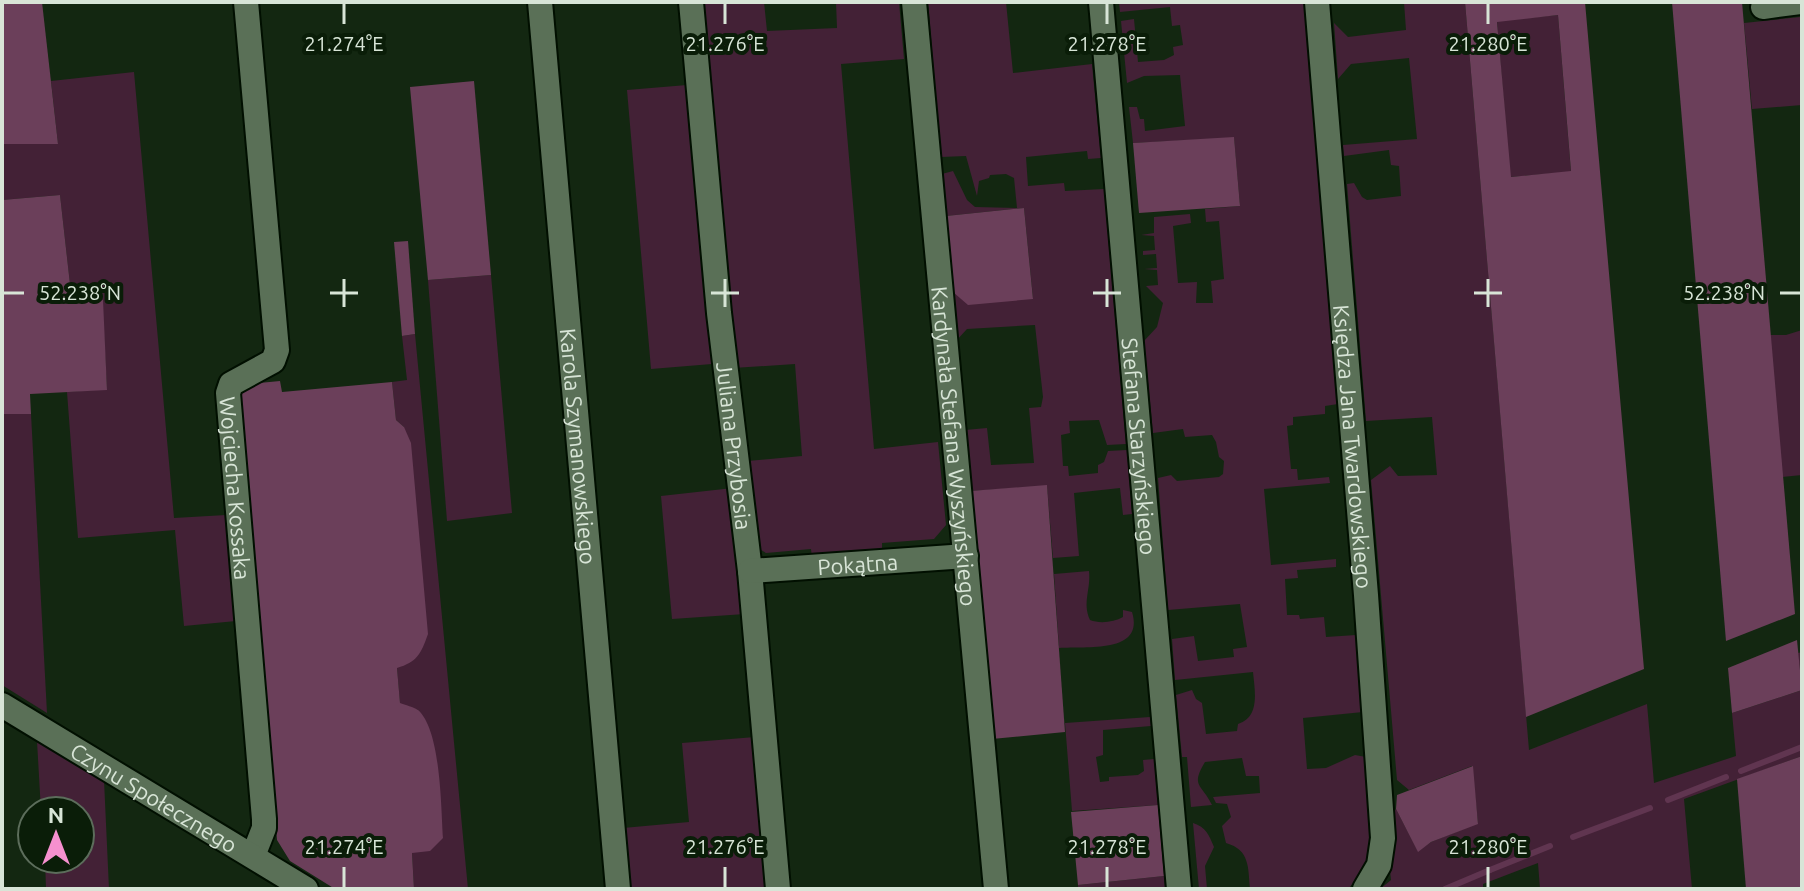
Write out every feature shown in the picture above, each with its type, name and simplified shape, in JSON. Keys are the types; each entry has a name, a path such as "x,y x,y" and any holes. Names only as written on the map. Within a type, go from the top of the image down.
{"street":[{"name":"Wojciecha Kossaka","path":"246,2 277,350 273,361 231,384 228,393 264,819 264,828 253,856"},
{"name":"Karola Szymanowskiego","path":"540,2 618,889"},
{"name":"Juliana Przybosia","path":"691,2 719,313 750,571 778,889"},
{"name":"Kardynała Stefana Wyszyńskiego","path":"914,2 996,889"},
{"name":"Stefana Starzyńskiego","path":"1101,2 1179,889"},
{"name":"Księdza Jana Twardowskiego","path":"1317,2 1383,838 1379,865 1365,889"},
{"path":"1763,7 1800,2"},
{"name":"Pokątna","path":"750,571 966,556"},
{"name":"Czynu Społecznego","path":"2,705 306,889"}],"shaded area":[{"path":"2,2 42,2 58,144 2,144"},
{"path":"697,2 764,2 767,31 837,28 836,2 899,2 904,59 841,64 874,449 938,442 946,525 934,539 882,543 882,553 812,558 811,549 766,553 756,547 748,461 802,456 795,364 733,368"},
{"path":"928,2 1006,2 1013,73 1092,64 1101,158 1088,159 1087,151 1026,157 1028,186 1064,183 1065,191 1104,189 1126,444 1107,445 1099,420 1069,421 1070,433 1061,435 1063,466 1068,466 1069,476 1098,473 1098,465 1104,462 1108,451 1127,450 1132,514 1123,515 1120,488 1074,493 1079,556 1053,558 1047,486 970,491 965,430 987,428 991,465 1034,463 1029,408 1041,407 1043,397 1035,325 967,329 956,341 953,292 1033,298 1024,208 946,216 942,174 953,171 967,200 975,207 1017,208 1014,178 1006,174 990,175 979,181 977,196 966,156 941,157"},
{"path":"1119,2 1304,2 1338,404 1325,406 1325,414 1293,417 1293,425 1287,426 1291,469 1297,469 1298,480 1329,477 1330,483 1264,489 1271,565 1336,559 1336,567 1297,570 1298,578 1285,579 1287,615 1299,615 1300,619 1324,617 1326,637 1356,635 1363,712 1303,718 1307,769 1326,768 1355,755 1366,757 1373,850 1363,872 1348,889 1250,889 1244,855 1226,843 1222,826 1231,817 1227,804 1216,803 1213,797 1260,793 1259,776 1246,776 1242,758 1205,762 1198,781 1212,805 1191,807 1187,757 1182,757 1176,695 1192,690 1202,703 1206,734 1237,731 1238,724 1245,721 1253,710 1255,688 1253,672 1175,680 1172,639 1194,636 1198,661 1234,657 1233,649 1247,647 1240,604 1168,610 1158,478 1171,475 1177,481 1219,477 1223,474 1224,461 1219,457 1212,435 1185,437 1183,429 1153,433 1144,341 1157,327 1163,303 1146,286 1158,285 1157,270 1144,269 1157,268 1156,254 1143,255 1143,251 1155,250 1154,236 1141,235 1154,233 1154,217 1190,214 1191,223 1173,226 1178,283 1197,282 1196,303 1213,303 1211,281 1224,279 1219,221 1206,222 1205,209 1240,206 1234,138 1133,143 1129,107 1137,107 1140,119 1144,119 1145,131 1185,126 1180,75 1144,76 1127,83 1121,21 1134,19 1138,62 1164,60 1174,55 1173,47 1183,45 1180,25 1172,26 1170,7 1120,12"},
{"path":"1404,2 1465,2 1529,750 1647,704 1654,783 1736,756 1732,713 1802,690 1802,756 1684,799 1692,889 1540,889 1538,863 1483,884 1483,889 1380,889 1391,880 1385,822 1396,809 1418,851 1431,842 1478,823 1472,766 1409,790 1397,780 1371,480 1390,466 1398,476 1437,475 1432,417 1366,421 1347,184 1354,183 1367,200 1401,196 1399,166 1391,165 1389,150 1344,156 1343,145 1417,139 1409,58 1351,64 1338,79 1334,23 1348,37 1406,30"},
{"path":"1465,2 1585,2 1644,669 1526,717","holes":["1558,15 1571,171 1511,177 1497,22"]},
{"path":"1672,2 1742,2 1795,614 1726,641"},
{"path":"1558,15 1571,172 1510,177 1497,21"},
{"path":"1800,17 1802,105 1752,109 1744,23"},
{"path":"134,72 174,518 226,515 236,621 184,626 175,530 78,538 67,392 107,389 102,300 72,302 60,195 2,200 2,144 58,144 51,81"},
{"path":"474,81 491,275 428,280 410,87"},
{"path":"687,85 712,364 651,369 627,90"},
{"path":"1234,137 1240,206 1139,213 1133,143"},
{"path":"60,195 72,302 103,300 107,390 30,394 31,414 2,414 2,200"},
{"path":"1024,208 1033,299 968,305 953,292 946,216"},
{"path":"408,241 415,334 402,336 394,242"},
{"path":"491,275 512,513 447,521 428,280"},
{"path":"1802,330 1802,475 1782,477 1770,335 1786,335"},
{"path":"415,334 468,889 414,889 412,853 418,710 400,704 397,668 404,427 396,420 392,382 407,380 402,336"},
{"path":"280,381 282,392 392,382 396,420 404,427 411,443 428,634 417,656 397,668 400,703 418,710 431,734 438,770 443,838 430,851 412,853 414,889 335,889 290,861 277,840 240,385"},
{"path":"2,414 31,414 47,713 2,685"},
{"path":"1047,485 1065,732 992,739 970,491"},
{"path":"733,488 745,614 672,619 661,496"},
{"path":"1089,571 1087,607 1090,620 1115,620 1123,617 1123,610 1132,612 1134,626 1130,635 1110,645 1059,648 1054,574"},
{"path":"1797,640 1802,690 1732,713 1728,668"},
{"path":"1802,652 1802,690 1798,653"},
{"path":"1150,717 1151,726 1103,730 1103,755 1096,757 1100,782 1109,781 1109,777 1138,775 1144,771 1143,760 1154,759 1158,805 1072,811 1065,723"},
{"path":"755,737 768,889 628,889 623,828 689,822 682,743"},
{"path":"37,741 104,780 109,889 46,889 46,875 96,875 96,795 40,795"},
{"path":"1802,756 1802,889 1746,889 1737,779"},
{"path":"1473,766 1478,824 1431,842 1418,852 1396,809 1397,795"},
{"path":"1158,805 1164,876 1078,885 1071,812"},
{"path":"1193,823 1206,832 1214,847 1205,866 1207,889 1199,889"},
{"path":"1164,876 1165,889 1078,889 1078,885"}],"waterway":[{"path":"1741,771 1802,747"},
{"path":"1668,800 1726,777"},
{"path":"1573,837 1650,808"},
{"path":"1490,870 1550,846"},
{"path":"1445,889 1490,870"}]}
